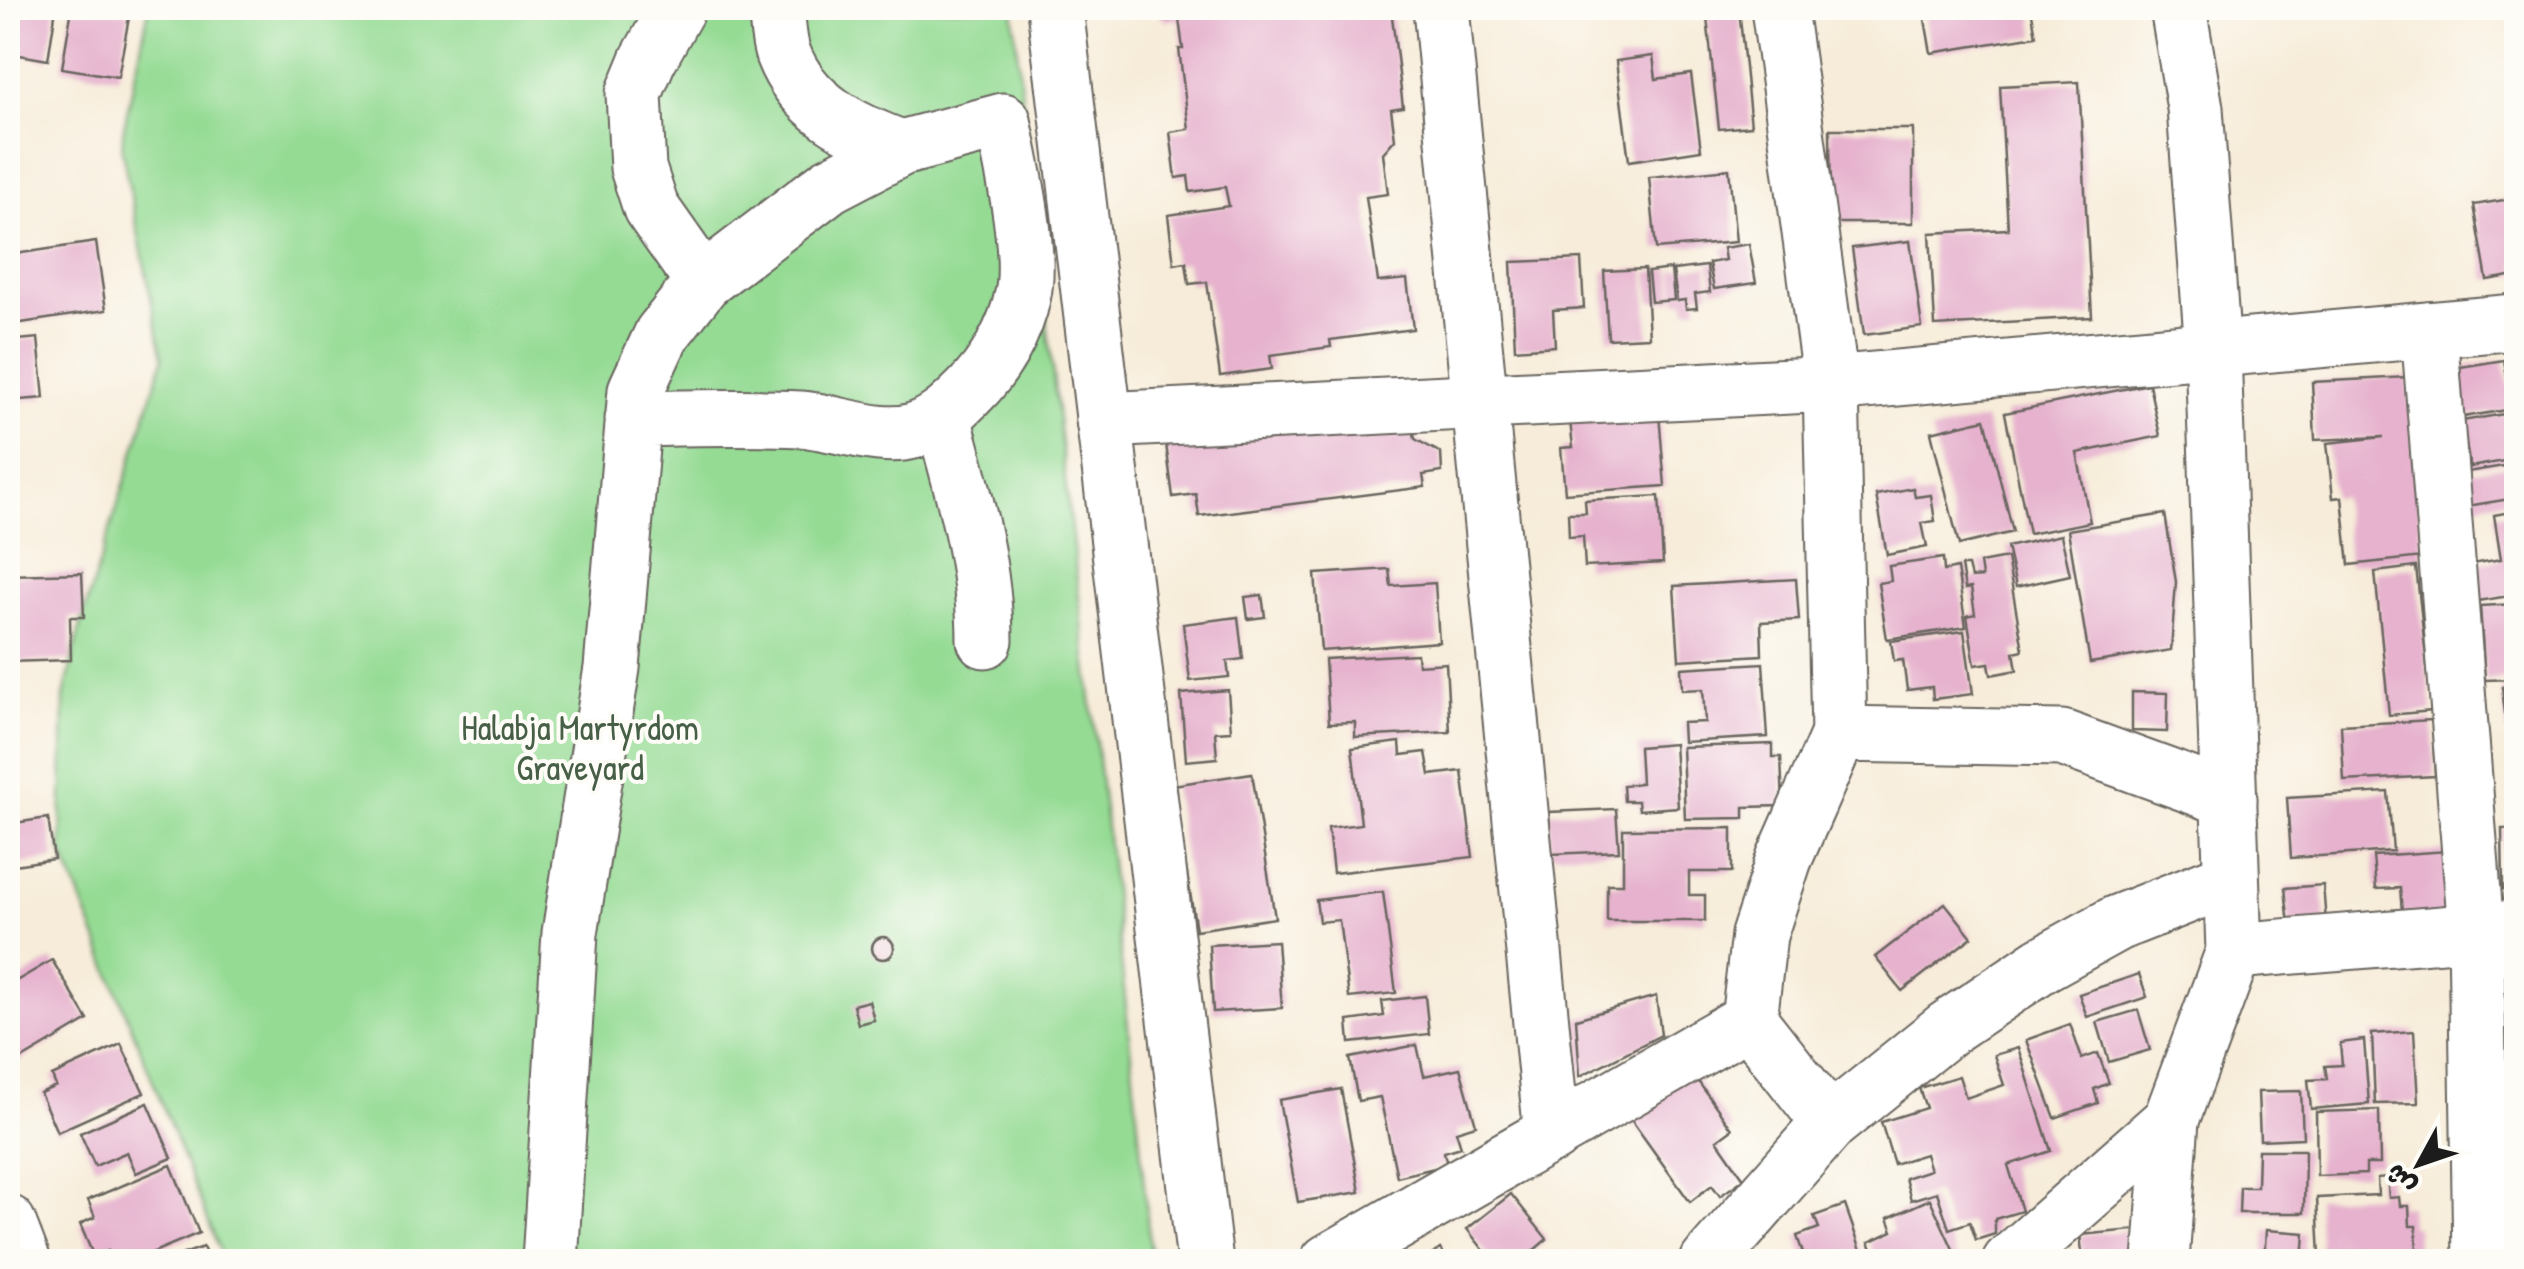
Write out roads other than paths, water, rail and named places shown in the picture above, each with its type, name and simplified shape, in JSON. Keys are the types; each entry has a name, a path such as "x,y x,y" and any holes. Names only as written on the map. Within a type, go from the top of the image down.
{"street":[{"path":"677,8 634,94 638,168 651,208 704,282"},
{"path":"776,8 782,53 801,87 830,115 861,133 902,148"},
{"path":"1055,8 1205,1262"},
{"path":"1440,8 1552,1134"},
{"path":"1779,8 1830,384 1838,734 1784,859 1760,935 1749,1020 1830,1123"},
{"path":"2160,1262 2171,1120 2234,950 2213,350 2196,108 2178,8"},
{"path":"550,1262 570,933 612,668 633,420 636,390 662,334 704,282 830,185 902,148 1003,121 1014,170 1024,292 1008,336 980,382 943,418 910,432 864,430 805,420 633,420"},
{"path":"1104,420 1830,384 2516,322"},
{"path":"2430,330 2496,929 2481,1262"},
{"path":"943,418 985,597 985,640"},
{"path":"1838,734 2062,738 2229,799"},
{"path":"1708,1262 1830,1123 1948,1028 2044,964 2117,923 2229,879"},
{"path":"2234,950 2496,929"},
{"path":"1328,1262 1749,1020"},
{"path":"2010,1262 2171,1120"},
{"path":"8,1223 23,1262"}],"park label":[{"name":"Halabja Martyrdom Graveyard","path":"580,748"}]}
